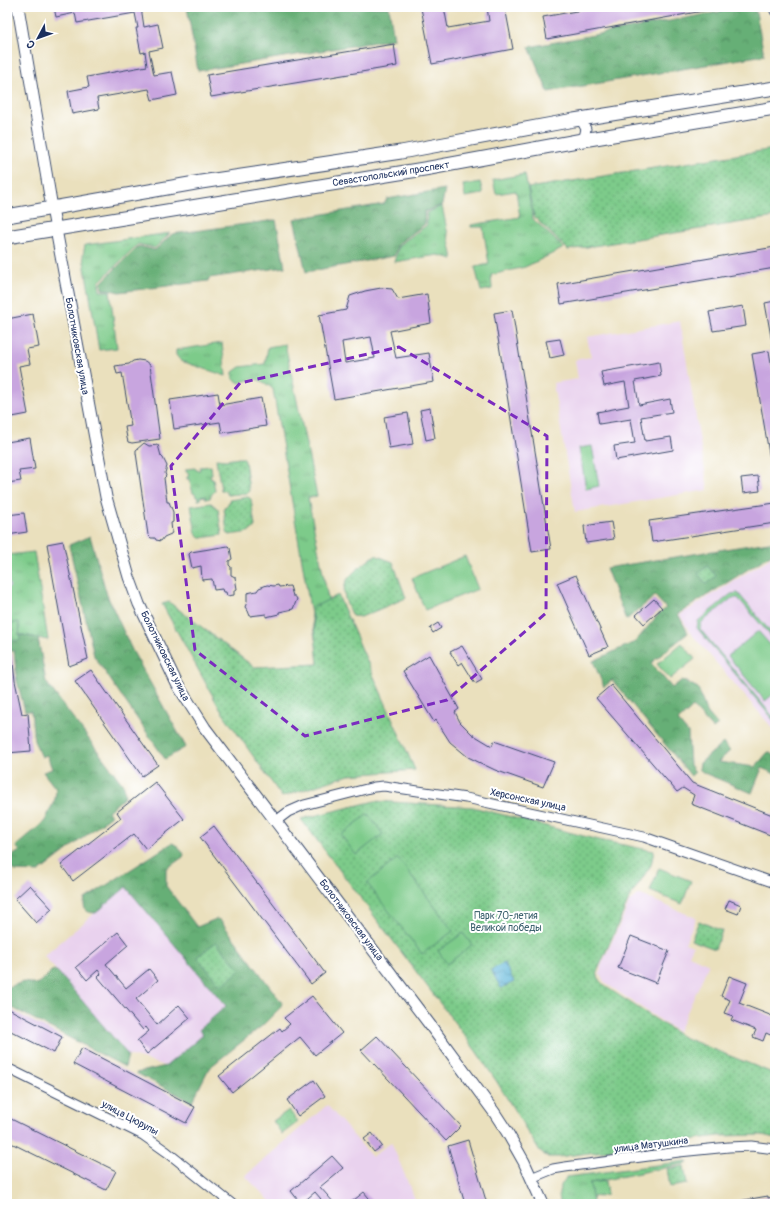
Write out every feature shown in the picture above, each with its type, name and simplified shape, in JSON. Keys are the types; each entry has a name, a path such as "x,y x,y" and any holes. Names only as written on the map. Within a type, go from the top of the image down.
{"main road":[{"name":"Севастопольский проспект","path":"7,216 201,182 401,152 574,120 775,88"},
{"name":"Севастопольский проспект","path":"7,237 424,169 577,141 775,108"}],"street":[{"name":"Болотниковская улица","path":"18,7 52,208 105,491 121,549 139,604 188,703 205,728 481,1094 507,1132 543,1204"},
{"path":"774,7 775,11"},
{"path":"761,110 775,112"},
{"path":"574,120 582,122 586,129 584,137 577,141"},
{"name":"Херсонская улица","path":"276,821 288,812 304,805 374,787 384,786 466,798 644,837 775,883"},
{"name":"улица Цюрупы","path":"7,1068 143,1135 167,1152 232,1204"},
{"name":"улица Матушкина","path":"531,1178 565,1166 679,1152 751,1146 775,1149"}],"highlighted area":[{"path":"399,347 547,436 546,613 447,700 305,736 195,650 171,466 240,383"}],"shaded area":[{"path":"680,321 708,490 575,512 553,383 578,379 575,360 591,357 587,337"},
{"path":"775,555 775,731 689,631 680,615"},
{"path":"126,887 226,1006 199,1030 203,1035 166,1066 128,1055 44,956"},
{"path":"637,895 641,895 696,918 685,943 693,946 689,955 709,964 678,1032 605,983 600,975 601,966 630,901"},
{"path":"327,1105 372,1157 391,1142 417,1204 273,1204 245,1176"}],"green space":[{"path":"187,7 389,7 394,39 198,71"},
{"path":"745,7 755,7 764,55 548,92 529,47"},
{"path":"774,149 775,217 568,250 534,217 528,188"},
{"path":"525,174 533,219 564,248 525,267 491,275 492,289 481,291 475,267 489,264 483,227 471,227 471,225 520,217 516,191 496,194 493,180"},
{"path":"480,182 483,194 465,197 463,185"},
{"path":"445,189 442,205 424,212 425,224 398,244 394,256 306,272 294,219 384,204 387,199"},
{"path":"442,206 453,259 438,255 394,262 399,245 427,225 426,213"},
{"path":"276,220 285,267 209,278 208,281 119,292 102,289 101,283 138,246 155,250 172,234"},
{"path":"170,233 155,248 138,244 99,282 100,291 110,291 117,348 99,350 83,256 85,245"},
{"path":"222,343 226,376 181,361 176,355 176,350"},
{"path":"285,344 317,496 308,498 331,613 316,644 273,389 265,383 254,379 240,383 233,379 233,372 240,367 265,364 268,347"},
{"path":"592,446 599,486 586,489 579,448"},
{"path":"243,458 245,461 249,490 248,493 228,495 225,491 221,490 216,459 226,460"},
{"path":"211,466 212,474 210,475 211,479 213,479 215,491 210,498 206,499 205,496 200,497 200,500 198,500 198,497 196,497 193,493 189,479 187,479 189,476 186,469 195,468 196,470 200,470 200,467"},
{"path":"248,497 251,499 255,526 248,532 230,535 227,533 224,508 228,504 229,500"},
{"path":"211,503 218,509 222,535 201,538 198,537 191,506"},
{"path":"90,536 107,595 132,650 186,747 165,759 94,656 69,545"},
{"path":"769,542 775,543 775,552 678,614 688,633 651,663 672,688 682,680 698,688 706,711 718,725 713,729 693,707 678,721 688,733 690,765 695,772 691,776 612,680 604,687 593,661 635,642 657,616 666,608 655,596 626,620 606,568"},
{"path":"34,552 48,640 23,635 7,637 7,555"},
{"path":"375,555 393,562 406,598 361,617 352,616 344,594 347,580"},
{"path":"465,556 478,589 425,610 412,578"},
{"path":"707,566 716,576 707,584 698,574"},
{"path":"738,593 775,637 775,641 738,598 732,598 701,623 700,629 775,719 775,722 697,628 698,621 731,594"},
{"path":"338,595 415,770 349,775 282,797 220,709 162,604 169,602 254,667 318,664 312,608"},
{"path":"19,622 20,640 7,641 7,625"},
{"path":"758,631 775,650 775,693 765,701 728,656"},
{"path":"23,635 38,638 46,682 124,786 125,797 108,811 111,816 39,872 15,871 7,866 7,859 20,851 16,846 45,821 55,799 56,789 43,772 52,769 47,755 42,757 34,741 31,711 25,711 17,681 14,651 7,651 7,637"},
{"path":"682,643 695,659 670,679 657,664"},
{"path":"723,743 730,751 718,762 755,767 768,752 775,756 775,774 762,768 752,793 704,773 699,769 700,763"},
{"name":"Парк 70-летия Великой победы","path":"375,801 473,807 599,840 654,851 651,865 630,897 597,972 599,980 606,987 683,1037 775,1074 775,1138 762,1135 719,1136 558,1157 548,1157 540,1152 476,1051 301,819"},
{"path":"368,814 383,834 356,855 341,835"},
{"path":"172,843 176,845 184,854 183,857 166,869 166,886 197,927 216,919 220,920 282,1003 280,1008 263,1025 209,1068 192,1102 136,1073 166,1066 203,1035 199,1030 226,1006 126,887 96,913 87,911 84,905 85,899"},
{"path":"398,858 453,931 422,954 367,883"},
{"path":"659,868 691,881 682,904 650,891"},
{"path":"699,921 722,931 715,949 691,940"},
{"path":"463,933 472,945 447,964 438,951"},
{"path":"216,942 240,970 221,986 197,957"},
{"path":"54,970 58,972 128,1055 125,1067 7,1005 7,986 9,987 23,982 37,984"},
{"path":"289,1110 298,1122 282,1134 273,1121"},
{"path":"687,1161 688,1163 590,1183 593,1204 561,1204 559,1196 560,1190 562,1183 567,1177"},
{"path":"684,1166 687,1184 670,1187 667,1169"},
{"path":"605,1181 607,1195 592,1197 590,1183"}],"water":[{"path":"504,963 514,982 501,988 491,970"}],"building":[{"path":"54,7 141,7 144,27 158,24 163,48 149,51 154,75 172,72 177,95 152,100 149,89 97,98 99,109 72,114 68,91 89,87 87,77 147,66 145,52 141,53 136,28 138,28 135,13 77,23 75,13 56,17"},
{"path":"444,7 448,28 489,21 487,7 505,7 513,49 432,64 421,8"},
{"path":"599,7 720,8 547,39 543,17"},
{"path":"394,44 397,66 211,97 207,75"},
{"path":"775,247 775,268 561,304 558,284"},
{"path":"381,288 392,289 398,299 427,294 431,323 390,331 396,358 429,353 434,382 334,399 319,315 346,310 350,296","holes":["371,337 375,358 345,363 342,342"]},
{"path":"775,301 775,348 773,348 765,303"},
{"path":"743,306 746,326 713,331 709,312"},
{"path":"512,310 551,549 532,552 494,313"},
{"path":"33,314 39,347 27,349 30,364 19,366 28,414 7,418 7,319"},
{"path":"560,339 564,355 550,358 546,341"},
{"path":"769,351 775,386 775,470 772,471 752,354"},
{"path":"138,360 145,361 150,365 160,439 132,443 128,442 125,427 131,426 122,373 117,374 115,366 129,364"},
{"path":"659,362 661,376 635,381 639,405 670,399 672,412 641,417 645,441 671,437 673,450 616,460 614,446 635,443 631,419 599,424 597,412 629,406 625,382 604,386 601,372"},
{"path":"218,393 220,405 261,398 266,426 222,433 220,422 174,429 170,400"},
{"path":"430,408 435,438 426,440 420,410"},
{"path":"408,413 413,444 389,448 384,417"},
{"path":"30,438 35,469 19,471 21,481 7,483 7,442"},
{"path":"144,443 149,446 158,445 161,456 167,466 165,473 166,476 164,478 167,502 169,502 173,512 173,522 171,523 171,534 164,537 161,541 151,538 148,535 136,453 136,450"},
{"path":"758,476 760,491 743,493 741,478"},
{"path":"775,503 775,523 652,542 649,521"},
{"path":"24,513 27,532 7,535 7,515"},
{"path":"611,522 614,539 586,543 584,526"},
{"path":"63,541 88,659 69,666 47,544"},
{"path":"228,546 230,548 232,559 229,561 231,575 235,577 237,589 234,591 234,595 227,596 226,592 223,592 222,589 214,590 212,579 202,580 201,566 192,568 189,554 191,552"},
{"path":"7,572 10,587 7,588"},
{"path":"576,575 608,647 589,655 557,583"},
{"path":"267,585 278,585 279,587 290,586 293,596 297,599 293,609 266,617 266,614 250,616 245,607 247,602 247,593 257,591 259,588"},
{"path":"654,599 662,608 644,624 636,615"},
{"path":"438,623 441,628 433,633 430,628"},
{"path":"462,646 482,679 475,683 462,662 458,665 450,652"},
{"path":"7,654 12,654 15,681 22,714 28,713 31,751 7,753"},
{"path":"429,655 459,709 455,712 460,722 472,734 492,746 494,741 554,762 543,787 495,770 468,757 450,742 436,720 434,722 403,671"},
{"path":"91,670 158,765 142,776 75,681"},
{"path":"611,685 692,783 775,816 775,837 691,804 694,795 683,788 677,792 596,698"},
{"path":"155,782 184,819 146,849 134,834 73,881 61,865 121,818 117,812"},
{"path":"214,826 325,973 311,984 200,837"},
{"path":"30,885 52,909 36,923 15,899"},
{"path":"729,900 741,905 738,914 725,909"},
{"path":"118,932 128,945 106,964 126,988 149,969 158,980 136,999 157,1025 179,1005 190,1018 147,1054 137,1041 149,1031 146,1027 143,1030 98,977 101,974 98,970 87,980 76,967"},
{"path":"631,936 669,951 656,983 618,968"},
{"path":"729,976 747,983 739,1003 775,1017 775,1037 766,1033 763,1041 753,1037 756,1030 731,1020 733,1016 724,1013 730,1000 721,996"},
{"path":"312,996 342,1033 315,1055 300,1037 232,1092 219,1076 280,1028 282,1031 290,1024 284,1018"},
{"path":"7,1008 62,1037 54,1053 7,1029"},
{"path":"377,1036 461,1126 446,1141 361,1050"},
{"path":"82,1048 195,1107 186,1123 73,1064"},
{"path":"314,1080 325,1096 298,1116 287,1100"},
{"path":"7,1117 116,1171 106,1190 7,1141"},
{"path":"372,1133 382,1146 374,1152 364,1139"},
{"path":"468,1140 487,1204 465,1204 448,1146"},
{"path":"332,1156 343,1168 320,1187 335,1204 316,1204 315,1203 321,1199 315,1192 301,1204 291,1191"},
{"path":"364,1192 373,1203 349,1204"},
{"path":"768,1196 768,1198 772,1197 775,1199 775,1204 730,1204 733,1202"}]}
